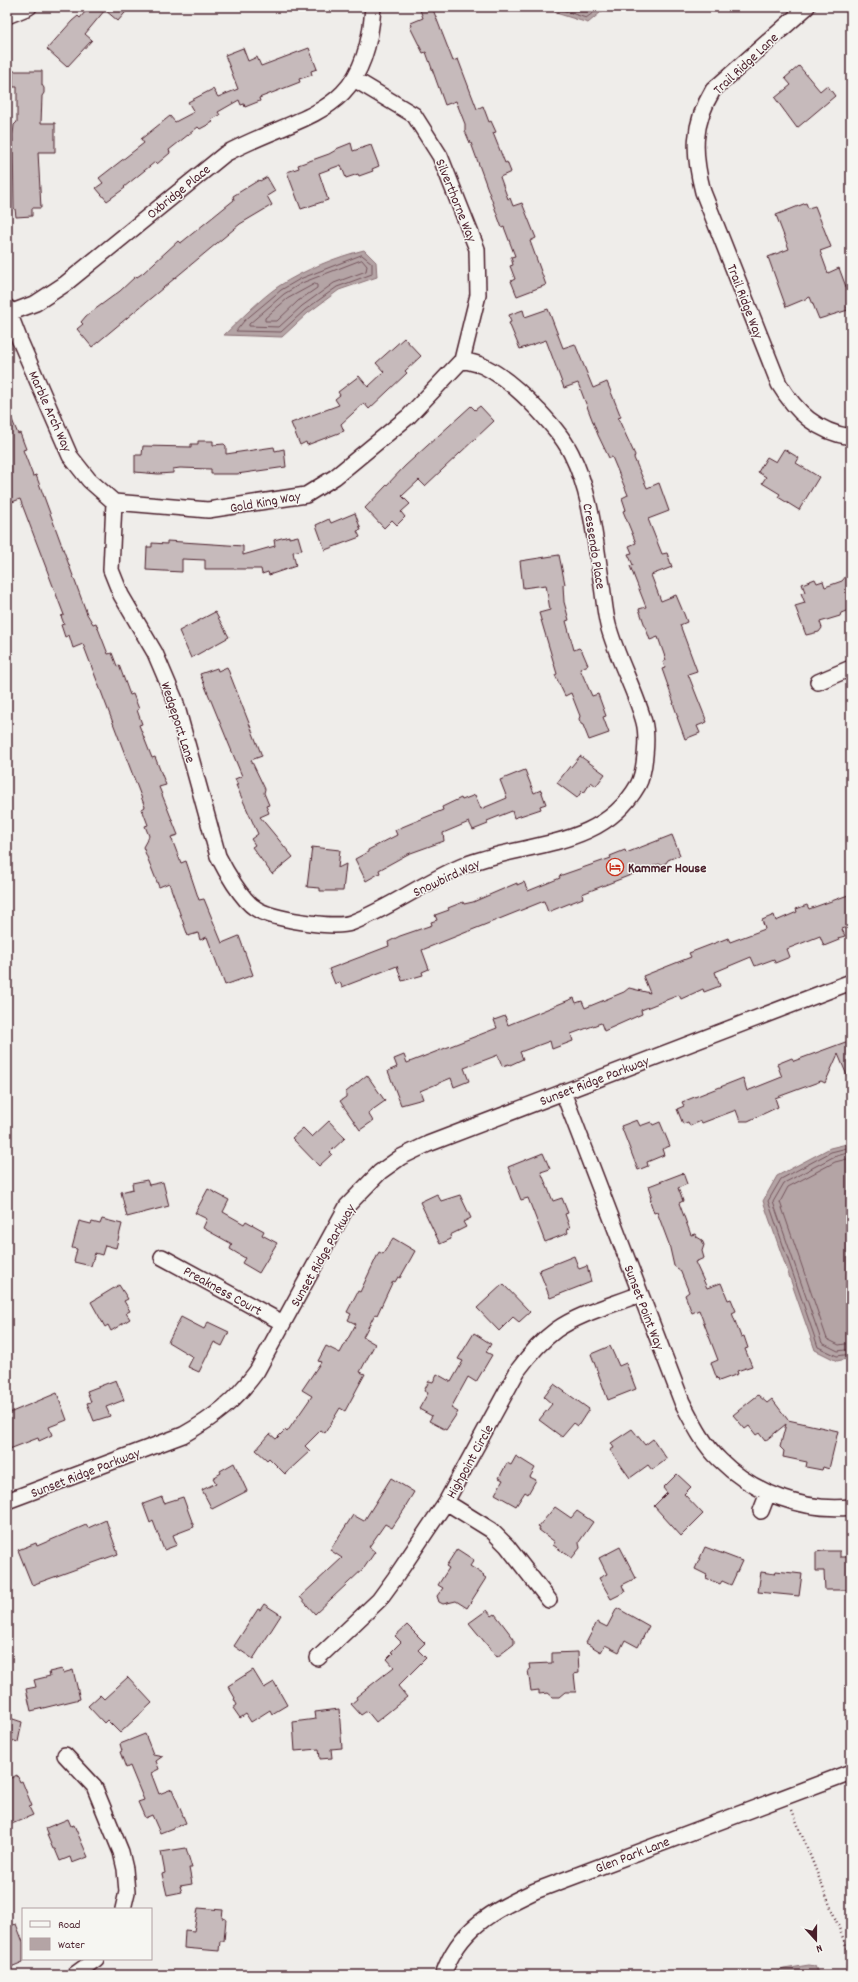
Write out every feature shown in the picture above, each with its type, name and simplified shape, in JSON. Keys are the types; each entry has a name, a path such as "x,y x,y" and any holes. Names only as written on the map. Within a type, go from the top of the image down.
{"street":[{"path":"7,16 29,7"},
{"name":"Oxbridge Place","path":"8,312 36,303 64,284 225,154 245,143 322,111 341,94 354,79 364,58 369,39 372,7"},
{"name":"Trail Ridge Lane","path":"697,128 704,106 713,90 807,7"},
{"name":"Silverthorne Way","path":"354,79 414,115 440,156 476,249 478,295 462,360"},
{"name":"Trail Ridge Way","path":"697,128 695,149 697,170 703,192 779,384 790,403 806,418 825,430 851,437"},
{"name":"Marble Arch Way","path":"8,312 70,456 89,480 114,502"},
{"name":"Gold King Way","path":"114,502 208,510 306,495 335,477 409,416 462,360"},
{"name":"Cressendo Place","path":"462,360 484,366 524,394 550,422 570,451 584,484 593,524 608,624 645,725 644,764 639,783"},
{"name":"Wedgeport Lane","path":"114,502 111,570 121,595 155,653 175,700 218,856 229,878 254,908 284,918"},
{"path":"818,682 851,668"},
{"name":"Snowbird Way","path":"284,918 319,924 347,924 378,912 430,881 464,865 493,856 581,834 611,818 629,798 639,783"},
{"name":"Sunset Ridge Parkway","path":"7,1501 183,1435 208,1421 227,1406 244,1389 257,1371 348,1206 380,1172 401,1157 428,1144 851,982"},
{"name":"Sunset Point Way","path":"563,1092 682,1402 694,1426 720,1460 737,1475 768,1493 798,1503 820,1507 851,1507"},
{"name":"Preakness Court","path":"162,1257 283,1323"},
{"name":"Highpoint Circle","path":"318,1658 379,1600 446,1502 518,1370 541,1343 557,1330 576,1319 640,1294"},
{"path":"761,1511 768,1493"},
{"path":"446,1502 491,1530 507,1546 549,1600"},
{"path":"65,1755 94,1786 121,1852 125,1869 127,1892 123,1908"},
{"name":"Glen Park Lane","path":"443,1975 447,1962 460,1942 474,1925 499,1908 535,1891 851,1772"},
{"path":"74,1975 95,1960"}],"path":[{"path":"787,1796 851,1958"}],"water":[{"path":"552,7 607,7 588,23 556,13"},
{"path":"364,250 376,262 377,277 339,290 308,313 282,337 224,335 258,303 279,286 320,265 342,256"},
{"path":"851,1143 851,1358 837,1361 815,1350 763,1201 777,1176 830,1148"},
{"path":"809,1965 815,1966 819,1975 770,1975 784,1969"}],"building":[{"path":"89,7 130,7 118,21 105,10 85,34 92,40 67,67 47,49 72,21 78,16 80,18"},
{"path":"419,7 432,7 453,61 458,59 477,109 483,106 489,122 491,121 496,132 493,133 505,163 507,162 511,172 500,177 508,199 510,198 513,206 522,203 536,238 530,241 546,285 517,296 511,281 515,279 510,266 513,265 511,257 515,256 504,227 502,228 471,143 465,131 465,124 456,101 445,105 426,52 423,53 410,27 412,26 411,23 423,18"},
{"path":"243,48 248,61 257,57 261,66 309,48 317,69 311,71 312,75 299,79 300,82 259,98 260,101 245,107 244,104 241,105 239,100 218,112 220,115 211,120 213,122 200,129 198,127 169,150 170,153 157,164 155,162 124,187 125,188 107,201 96,188 103,183 99,178 144,143 141,139 170,116 175,122 194,112 188,102 213,89 218,97 238,89 225,55"},
{"path":"799,66 820,91 827,85 835,96 797,128 775,98 791,85 785,78"},
{"path":"13,71 42,71 42,85 44,88 44,93 42,96 41,123 55,123 55,152 38,152 41,208 32,208 32,216 16,217 14,209 13,135 14,125 17,122 17,87 13,87"},
{"path":"351,143 353,151 371,145 379,166 372,169 373,171 359,176 358,174 346,178 341,165 319,173 328,200 301,209 287,172 299,168 298,165 329,154 336,149"},
{"path":"267,177 275,191 267,196 272,205 240,224 92,347 77,329 83,324 81,322 86,316 120,291 136,276 137,277 143,273 178,241 180,243 182,242 234,200 233,196 259,180 260,181"},
{"path":"806,203 808,208 815,206 831,247 820,251 828,273 839,268 851,300 851,306 847,307 848,310 819,319 810,297 786,307 768,257 789,249 776,215"},
{"path":"548,309 563,348 575,344 593,388 607,382 621,417 618,418 635,455 634,458 647,488 659,483 669,511 648,519 662,554 667,553 672,567 651,575 661,601 676,595 684,614 687,622 680,625 697,671 688,674 707,722 697,726 700,733 685,739 662,669 665,668 663,662 666,660 658,637 650,640 639,609 646,607 630,566 633,565 628,554 632,553 629,546 636,543 623,511 626,510 622,498 628,495 612,457 609,458 598,435 578,383 564,388 546,340 520,349 509,323 511,322 509,315 523,310 525,317"},
{"path":"404,338 421,356 405,371 407,373 369,409 364,403 341,424 344,431 307,445 306,442 300,445 291,423 339,405 335,399 340,395 338,392 359,376 368,387 384,372 376,363"},
{"path":"471,406 475,410 480,406 494,421 425,486 419,480 402,496 410,504 401,512 405,517 397,525 392,520 384,528 365,508 405,466"},
{"path":"7,408 18,434 20,433 26,449 23,450 33,476 36,475 87,614 93,624 96,623 108,654 112,653 117,666 119,665 130,695 133,694 139,709 137,710 142,724 139,725 152,758 155,757 166,785 159,787 178,835 171,837 181,863 186,861 199,900 204,899 222,943 239,936 253,975 225,985 207,937 200,940 198,933 188,936 169,883 159,887 143,847 149,836 145,826 148,825 142,809 145,807 83,644 73,648 69,635 65,637 61,625 64,624 61,616 64,615 20,499 7,504"},
{"path":"198,441 213,441 213,445 224,444 226,446 226,454 274,447 275,451 284,449 286,467 237,474 211,474 211,469 180,468 173,469 173,473 158,474 135,472 135,455 142,455 143,446 191,447 191,444 198,444"},
{"path":"784,449 799,458 796,463 819,477 799,510 778,497 780,494 762,483 766,477 758,472 767,457 776,462"},
{"path":"355,513 361,530 357,531 360,537 325,550 316,525 329,519 331,523"},
{"path":"289,536 289,538 298,536 302,550 293,552 296,566 269,575 268,572 262,574 261,569 205,569 205,560 182,559 182,572 146,570 147,547 152,547 152,543 167,544 167,541 243,546 243,555 275,546 274,540"},
{"path":"559,555 565,584 563,585 564,602 569,620 566,621 574,650 579,648 582,651 588,665 580,669 592,696 598,694 606,716 603,717 609,733 589,740 579,719 580,716 571,693 565,696 555,675 557,674 539,613 550,610 546,585 523,588 520,561"},
{"path":"851,570 851,609 841,613 840,616 820,622 822,628 819,632 806,635 795,606 805,603 801,593 805,592 802,584 815,579 817,583 823,581 825,587 842,581"},
{"path":"215,612 229,637 191,658 179,631"},
{"path":"227,667 262,756 251,760 265,789 264,793 269,805 266,806 269,813 260,817 293,857 272,874 252,847 255,845 251,839 258,834 236,785 238,785 235,779 242,776 200,674 217,668 218,671"},
{"path":"580,756 605,774 596,786 591,782 584,793 582,791 577,798 557,783"},
{"path":"525,770 534,793 541,790 546,804 540,806 541,809 514,818 512,811 487,821 488,824 473,830 469,822 443,833 444,841 408,854 379,870 380,873 366,881 355,859 368,852 368,850 397,835 395,830 443,810 442,807 461,798 462,800 475,795 481,809 507,798 500,780"},
{"path":"672,835 680,855 668,860 666,863 661,865 659,864 582,894 583,898 548,912 544,901 422,950 429,969 422,972 423,975 402,981 397,966 342,987 340,982 335,984 329,969 389,946 388,942 400,936 432,925 431,922 437,920 435,915 449,910 448,908 463,902 464,904 473,902 517,883 517,885 524,882 528,891 560,878 559,876 611,858 610,856 625,850 626,853"},
{"path":"312,847 340,850 338,868 346,864 343,891 320,891 320,888 307,887"},
{"path":"851,894 851,926 842,929 845,936 838,938 839,940 824,946 820,936 787,949 790,957 775,963 774,959 755,966 751,957 715,972 720,986 704,992 703,989 681,999 679,995 641,1010 642,1014 604,1031 601,1023 571,1034 573,1041 552,1049 550,1041 520,1052 523,1059 510,1065 502,1066 498,1055 464,1068 469,1081 454,1087 451,1078 420,1091 423,1099 401,1105 388,1071 397,1067 394,1059 404,1055 407,1063 497,1028 494,1020 505,1016 508,1025 574,998 576,1003 582,1001 585,1008 624,992 629,988 650,993 643,976 691,957 689,953 728,938 730,942 765,929 762,920 774,915 776,921 797,912 796,909 807,905 809,909"},
{"path":"851,1040 851,1085 838,1054 825,1083 821,1081 775,1098 778,1107 748,1121 740,1121 736,1110 702,1123 701,1121 690,1126 688,1122 683,1124 677,1109 684,1106 682,1102 743,1078 747,1091 782,1077 777,1064 792,1058 794,1061"},
{"path":"367,1075 385,1101 368,1113 373,1121 360,1130 340,1101 346,1097 346,1092"},
{"path":"637,1120 640,1126 651,1122 653,1125 660,1122 670,1146 662,1149 664,1155 647,1162 648,1166 638,1170 621,1126"},
{"path":"329,1121 345,1138 330,1152 332,1154 319,1166 292,1138 303,1128 312,1137"},
{"path":"543,1153 550,1169 541,1172 553,1201 562,1198 568,1213 565,1214 570,1228 567,1229 568,1233 545,1242 528,1198 521,1200 508,1167"},
{"path":"683,1173 687,1184 678,1188 683,1201 679,1203 691,1235 695,1234 702,1240 704,1245 702,1251 704,1258 695,1262 707,1288 721,1283 728,1300 731,1299 736,1311 732,1313 741,1337 744,1336 748,1348 745,1349 752,1366 737,1371 738,1374 719,1381 711,1363 718,1360 699,1310 692,1313 685,1295 689,1292 680,1270 674,1266 669,1244 657,1212 654,1213 650,1201 650,1195 652,1195 649,1186"},
{"path":"147,1180 149,1185 163,1182 169,1206 127,1217 121,1192 133,1189 132,1183"},
{"path":"208,1189 229,1200 223,1212 244,1224 246,1221 264,1231 262,1235 277,1243 259,1273 242,1263 245,1258 230,1249 232,1244 203,1228 207,1219 195,1213"},
{"path":"437,1194 441,1201 460,1195 471,1218 463,1222 466,1227 450,1235 451,1239 440,1244 420,1202"},
{"path":"102,1219 122,1224 116,1248 105,1245 102,1255 95,1253 91,1266 74,1262 77,1249 72,1248 79,1221 91,1224 92,1222 100,1224"},
{"path":"393,1238 415,1251 400,1278 398,1277 395,1282 393,1281 377,1315 375,1314 363,1337 375,1344 360,1372 365,1374 345,1411 340,1408 325,1433 321,1430 305,1446 310,1451 285,1474 269,1458 267,1460 256,1450 270,1434 276,1439 285,1430 287,1432 312,1396 302,1390 321,1362 318,1361 326,1346 340,1353 356,1324 348,1320 351,1314 347,1312 358,1291 360,1292 379,1252 383,1254"},
{"path":"574,1256 579,1269 587,1266 591,1282 550,1298 539,1270"},
{"path":"503,1284 530,1312 519,1322 513,1317 499,1331 477,1308"},
{"path":"119,1285 128,1299 124,1301 130,1311 126,1313 130,1319 111,1331 108,1325 105,1327 91,1302"},
{"path":"181,1317 204,1329 208,1322 229,1332 222,1346 214,1342 199,1372 188,1367 193,1357 168,1342"},
{"path":"474,1333 491,1344 486,1352 492,1355 476,1382 468,1377 451,1408 458,1412 446,1430 429,1421 432,1416 419,1409 428,1393 424,1391 429,1381 433,1382 437,1374 451,1382 463,1361 458,1359"},
{"path":"610,1346 619,1366 626,1363 636,1389 608,1400 591,1354"},
{"path":"116,1380 124,1400 106,1407 110,1416 94,1421 87,1403 91,1402 87,1391"},
{"path":"554,1384 589,1409 578,1426 574,1423 562,1437 539,1420 552,1404 544,1397"},
{"path":"57,1393 67,1420 49,1427 52,1435 39,1441 38,1438 7,1450 7,1414"},
{"path":"758,1395 767,1403 772,1399 788,1420 838,1431 829,1469 823,1467 822,1470 806,1467 807,1462 783,1457 784,1451 780,1447 786,1424 765,1441 759,1433 756,1435 749,1426 745,1429 733,1415"},
{"path":"632,1429 645,1445 653,1439 667,1459 652,1470 648,1465 630,1478 610,1450 614,1448 611,1443"},
{"path":"516,1456 535,1468 530,1477 536,1480 528,1494 525,1492 516,1506 495,1494 503,1480 499,1478 507,1463 511,1465"},
{"path":"234,1463 247,1491 212,1509 202,1490 216,1483 213,1478 221,1473 220,1471"},
{"path":"677,1474 691,1487 684,1494 703,1514 681,1536 654,1506 667,1493 663,1488"},
{"path":"391,1478 414,1492 406,1507 392,1528 385,1524 369,1547 375,1552 364,1568 315,1614 300,1597 342,1558 330,1550 353,1515 364,1521"},
{"path":"162,1497 164,1503 183,1497 194,1527 173,1535 177,1545 164,1550 153,1521 150,1523 143,1504"},
{"path":"555,1507 571,1518 577,1511 593,1522 579,1542 580,1548 572,1558 553,1545 555,1542 539,1530 540,1528 538,1527"},
{"path":"106,1520 118,1554 32,1585 18,1550 36,1543 37,1546 86,1525 88,1528"},
{"path":"620,1547 636,1578 622,1585 625,1592 611,1599 599,1578 607,1574 599,1558"},
{"path":"705,1547 742,1561 731,1585 722,1581 720,1584 706,1578 707,1575 695,1569"},
{"path":"457,1549 474,1560 470,1566 486,1578 467,1608 456,1601 443,1604 439,1602 437,1596 443,1588 438,1585 449,1568 446,1566"},
{"path":"840,1551 840,1557 851,1557 851,1590 825,1590 824,1571 816,1571 816,1552"},
{"path":"776,1571 802,1574 799,1596 758,1592 761,1572 775,1574"},
{"path":"264,1604 281,1615 253,1659 234,1646 258,1609 260,1610"},
{"path":"617,1608 649,1626 638,1647 625,1640 619,1652 605,1645 601,1652 586,1643 597,1622 607,1627"},
{"path":"487,1610 492,1616 495,1614 514,1639 514,1644 497,1657 469,1623"},
{"path":"407,1625 425,1643 418,1650 426,1658 398,1686 407,1697 376,1722 367,1711 361,1715 351,1704 357,1699 356,1697 394,1667 387,1659 393,1653 391,1652 401,1642 395,1636"},
{"path":"578,1652 579,1673 574,1674 576,1692 565,1692 559,1697 553,1697 548,1693 539,1694 539,1690 531,1691 528,1670 530,1670 529,1664 552,1663 552,1653"},
{"path":"62,1669 63,1673 73,1670 80,1699 31,1711 26,1689 36,1687 34,1680 50,1676 49,1672"},
{"path":"253,1670 264,1688 274,1682 287,1705 272,1714 270,1710 251,1722 246,1714 240,1718 233,1708 237,1705 228,1686"},
{"path":"128,1677 152,1703 120,1733 107,1720 104,1723 88,1706 100,1695 104,1699"},
{"path":"339,1709 342,1748 331,1749 332,1758 320,1759 319,1749 295,1751 293,1722 316,1719 315,1712"},
{"path":"7,1717 22,1722 18,1742 7,1739"},
{"path":"145,1734 153,1754 163,1756 156,1761 159,1769 151,1773 159,1794 172,1789 186,1823 160,1833 152,1815 145,1818 138,1802 144,1800 130,1766 126,1768 120,1752 122,1751 120,1744"},
{"path":"17,1775 20,1782 22,1781 32,1806 29,1807 33,1815 7,1826 7,1780"},
{"path":"68,1819 71,1826 74,1825 88,1857 72,1863 70,1857 60,1861 47,1835 49,1835 46,1828"},
{"path":"186,1848 192,1868 189,1868 192,1884 180,1886 182,1892 167,1895 162,1874 165,1873 161,1852"},
{"path":"198,1908 223,1910 222,1918 226,1919 224,1941 220,1941 219,1951 184,1948 185,1930 194,1931"},
{"path":"16,1924 22,1939 23,1962 11,1967 10,1962 7,1963 7,1927"}],"place":[{"name":"Kammer House","path":"615,867"}]}
